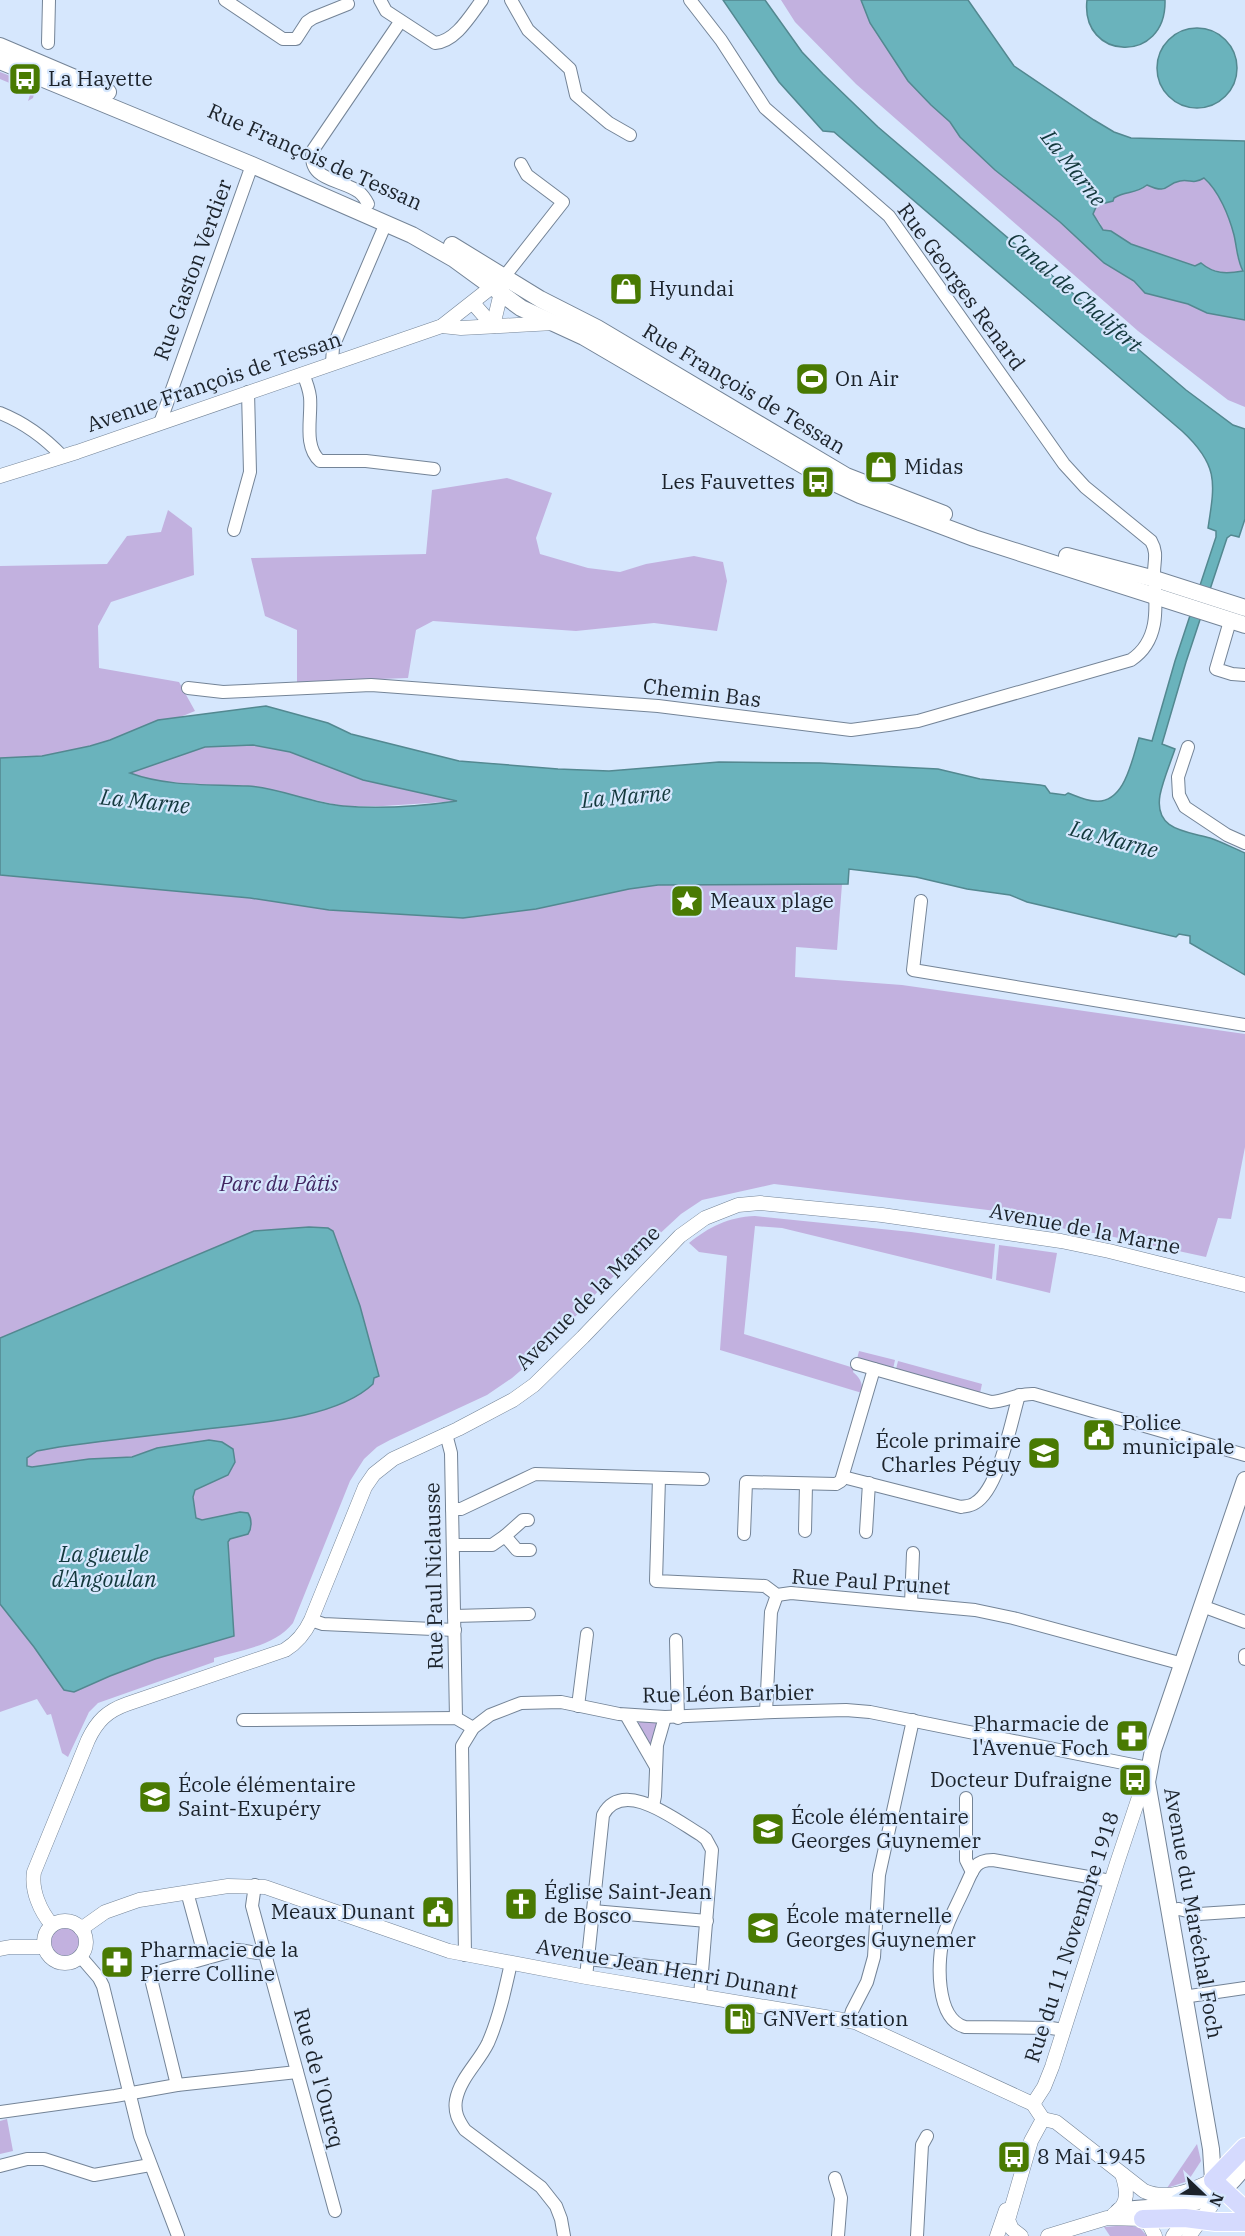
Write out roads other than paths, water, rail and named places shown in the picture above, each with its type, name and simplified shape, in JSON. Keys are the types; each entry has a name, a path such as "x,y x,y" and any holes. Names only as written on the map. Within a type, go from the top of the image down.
{"main road":[{"name":"Rue François de Tessan","path":"0,46 368,204 439,238 499,286 521,308 584,337 766,444 860,495 974,537 1166,594"},
{"path":"0,62 252,165 386,223 412,235 499,286"},
{"name":"Rue François de Tessan","path":"499,286 540,300 597,328 846,476 1014,542 1155,579 1166,594"},
{"path":"1166,594 1229,616 1245,608"},
{"name":"Avenue du Maréchal Foch","path":"1218,2185 1168,1911 1147,1775 1245,1480"},
{"path":"1218,2185 1245,2146"},
{"path":"1193,2219 1227,2173 1245,2154"},
{"path":"1218,2185 1245,2166"},
{"path":"1218,2185 1245,2210"},
{"path":"1113,2214 1136,2208 1185,2206 1193,2219"},
{"path":"1143,2219 1245,2222"}],"street":[{"path":"48,43 49,0"},
{"path":"225,0 283,39 289,40 296,39 313,18 351,1"},
{"path":"380,0 386,11 431,43 444,42 461,28 482,0"},
{"path":"511,0 528,30 570,69 576,95 609,123 630,135"},
{"name":"Rue Georges Renard","path":"690,0 721,40 765,108 889,216 1064,464 1085,487 1151,541 1156,549 1155,579"},
{"path":"368,204 360,192 326,178 318,171 314,166 313,150 400,22"},
{"path":"442,326 499,286 563,202 527,175 521,164"},
{"name":"Rue Gaston Verdier","path":"160,423 252,165"},
{"path":"332,363 333,347 386,223"},
{"path":"493,326 499,286"},
{"path":"473,303 493,326"},
{"path":"442,326 461,328 554,323"},
{"name":"Avenue François de Tessan","path":"0,476 442,326"},
{"path":"303,374 310,394 310,444 313,455 320,461 366,461 434,469"},
{"path":"234,530 250,472 248,392"},
{"path":"0,413 25,424 44,436 62,456"},
{"name":"Chemin Bas","path":"188,688 223,692 371,685 658,706 851,730 918,721 1131,660 1142,652 1154,630 1166,594"},
{"path":"1229,616 1216,669 1245,675"},
{"path":"1188,747 1178,777 1179,795 1185,807 1227,835 1245,843"},
{"path":"921,901 913,970 1245,1025"},
{"name":"Avenue de la Marne","path":"52,1925 37,1899 33,1887 34,1872 88,1740 98,1722 110,1711 285,1650 299,1639 311,1620 365,1487 374,1474 393,1459 513,1400 534,1385 680,1236 705,1218 738,1205 760,1203 882,1215 1060,1241 1245,1285"},
{"path":"857,1364 991,1402 1019,1395 1035,1394 1245,1455"},
{"path":"744,1534 746,1482 836,1484 843,1477 874,1369"},
{"path":"843,1477 961,1507 973,1505 980,1500 995,1477 1019,1395"},
{"name":"Rue Paul Niclausse","path":"446,1434 451,1453 456,1718"},
{"path":"452,1509 461,1509 535,1473 703,1479"},
{"name":"Rue Paul Prunet","path":"659,1478 656,1581 765,1586 777,1596 791,1593 975,1610 1013,1618 1183,1664"},
{"path":"866,1532 869,1483"},
{"path":"805,1531 806,1484"},
{"path":"453,1545 492,1545 523,1520 528,1520"},
{"path":"506,1536 517,1551 530,1550"},
{"path":"911,1604 913,1553"},
{"path":"766,1712 771,1612 777,1596"},
{"path":"507,1602 507,1615"},
{"path":"1202,1606 1245,1622"},
{"path":"454,1616 529,1614"},
{"path":"311,1620 323,1624 455,1630"},
{"path":"578,1706 587,1634"},
{"path":"676,1640 678,1718"},
{"name":"Rue Léon Barbier","path":"473,1728 499,1710 521,1703 561,1702 626,1715 665,1718 846,1710 913,1720 1147,1775"},
{"path":"626,1715 656,1768"},
{"path":"243,1720 456,1718 473,1728 462,1746 465,1955"},
{"path":"653,1806 657,1745 665,1718"},
{"path":"849,2021 867,1982 872,1964 876,1942 879,1875 913,1720"},
{"name":"Rue du 11 Novembre 1918","path":"1033,2104 1047,2081 1147,1775"},
{"path":"966,1798 966,1860 972,1872"},
{"path":"586,1977 601,1823 606,1809 618,1800 640,1801 653,1806 701,1835 710,1844 713,1856 700,1996"},
{"path":"1064,2030 965,2027 958,2025 948,2016 941,1984 941,1951 949,1921 972,1872 981,1862 993,1860 1111,1881"},
{"name":"Rue de l'Ourcq","path":"255,1885 252,1906 335,2211"},
{"name":"Avenue Jean Henri Dunant","path":"81,1929 93,1918 110,1909 139,1900 228,1886 266,1887 465,1955 849,2021 863,2025 1033,2104"},
{"path":"187,1892 205,1958"},
{"path":"1168,1911 1179,1909 1199,1914 1245,1911"},
{"path":"593,1911 707,1921"},
{"path":"67,1921 75,1923 81,1929 86,1942 80,1956 71,1962 58,1962 51,1958 45,1947 45,1935 52,1925 67,1921"},
{"path":"0,1949 45,1947"},
{"path":"177,2085 152,1983 157,1972 241,1950 254,1954 265,1952"},
{"path":"80,1956 103,1986 140,2136 178,2236"},
{"path":"588,1959 702,1972"},
{"path":"511,1963 492,2033 482,2055 460,2088 455,2108 465,2130 542,2187 552,2199 561,2218 564,2236"},
{"path":"1183,1997 1245,1988"},
{"path":"0,2112 177,2085 297,2072"},
{"path":"1033,2104 1043,2119 1056,2122 1144,2191 1156,2195 1186,2192 1218,2185"},
{"path":"1003,2236 1031,2141 1043,2119"},
{"path":"917,2236 922,2145 927,2136"},
{"path":"0,2166 27,2159 44,2159 94,2175 150,2165"},
{"path":"1113,2214 1126,2198 1122,2174"},
{"path":"835,2178 841,2198 838,2236"},
{"path":"997,2236 1009,2200 1015,2192"},
{"path":"1048,2236 1113,2214 1143,2219 1155,2236"},
{"path":"1173,2236 1193,2219"},
{"path":"1008,2220 1012,2229 1021,2236"}],"water":[{"name":"La Marne","path":"723,0 765,0 802,52 878,127 1186,390 1233,425 1245,429 1245,519 1239,537 1231,535 1227,538 1186,662 1162,744 1175,749 1161,789 1159,807 1162,816 1173,827 1245,853 1245,975 1190,943 1190,936 1179,934 1176,937 1027,902 1010,895 967,889 916,877 849,869 848,884 658,885 536,909 463,918 329,910 250,898 0,875 0,758 42,756 90,746 158,720 266,706 328,723 351,734 459,761 609,771 719,762 820,763 938,769 980,779 1045,786 1050,793 1065,795 1068,793 1092,801 1105,800 1114,795 1126,778 1139,738 1152,741 1175,661 1216,537 1216,531 1208,528 1213,486 1212,475 1203,454 1182,431 834,132 823,131 779,82","holes":["253,745 290,752 363,780 457,801 400,806 343,806 260,787 174,783 130,773 205,747"]},
{"name":"La Marne","path":"861,0 968,0 1014,66 1114,132 1131,138 1245,141 1245,320 1207,313 1188,304 1145,293 1134,281 1104,263 1060,222 995,170 960,137 950,122 908,81 870,23","holes":["1204,178 1223,204 1243,271 1226,273 1216,271 1201,263 1195,266 1131,244 1111,231 1103,230 1093,214 1097,205 1113,201 1114,198 1147,185 1163,189 1175,182"]},
{"path":"1087,0 1165,0 1162,21 1153,36 1139,45 1124,47 1109,44 1097,35 1088,20"},
{"path":"1197,28 1212,31 1225,40 1234,53 1237,68 1234,83 1225,96 1212,105 1197,108 1182,105 1169,96 1160,83 1157,68 1160,53 1169,40 1182,31"},
{"name":"La gueule d'Angoulan","path":"328,1228 333,1231 360,1306 379,1376 374,1378 373,1384 356,1396 335,1406 287,1419 59,1447 37,1451 27,1458 27,1466 32,1467 89,1459 132,1457 157,1448 209,1440 222,1442 233,1449 235,1462 228,1475 195,1490 193,1497 196,1518 202,1520 240,1512 248,1513 251,1521 248,1534 230,1539 228,1542 234,1636 155,1659 74,1692 64,1690 0,1604 0,1338 254,1231"}],"place":[{"name":"La Hayette","path":"25,79"},
{"name":"Hyundai","path":"626,289"},
{"name":"On Air","path":"812,379"},
{"name":"Midas","path":"881,467"},
{"name":"Les Fauvettes","path":"818,482"},
{"name":"Meaux plage","path":"687,901"},
{"name":"Police municipale","path":"1099,1435"},
{"name":"École primaire Charles Péguy","path":"1044,1453"},
{"name":"Pharmacie de l'Avenue Foch","path":"1132,1736"},
{"name":"Docteur Dufraigne","path":"1135,1780"},
{"name":"École élémentaire Saint-Exupéry","path":"155,1797"},
{"name":"École élémentaire Georges Guynemer","path":"768,1829"},
{"name":"Église Saint-Jean de Bosco","path":"521,1904"},
{"name":"Meaux Dunant","path":"438,1912"},
{"name":"École maternelle Georges Guynemer","path":"763,1928"},
{"name":"Pharmacie de la Pierre Colline","path":"117,1962"},
{"name":"GNVert station","path":"740,2019"},
{"name":"8 Mai 1945","path":"1014,2157"}],"water label":[{"name":"Canal de Chalifert","path":"1075,292"}],"park label":[{"name":"Parc du Pâtis","path":"279,1184"}]}
